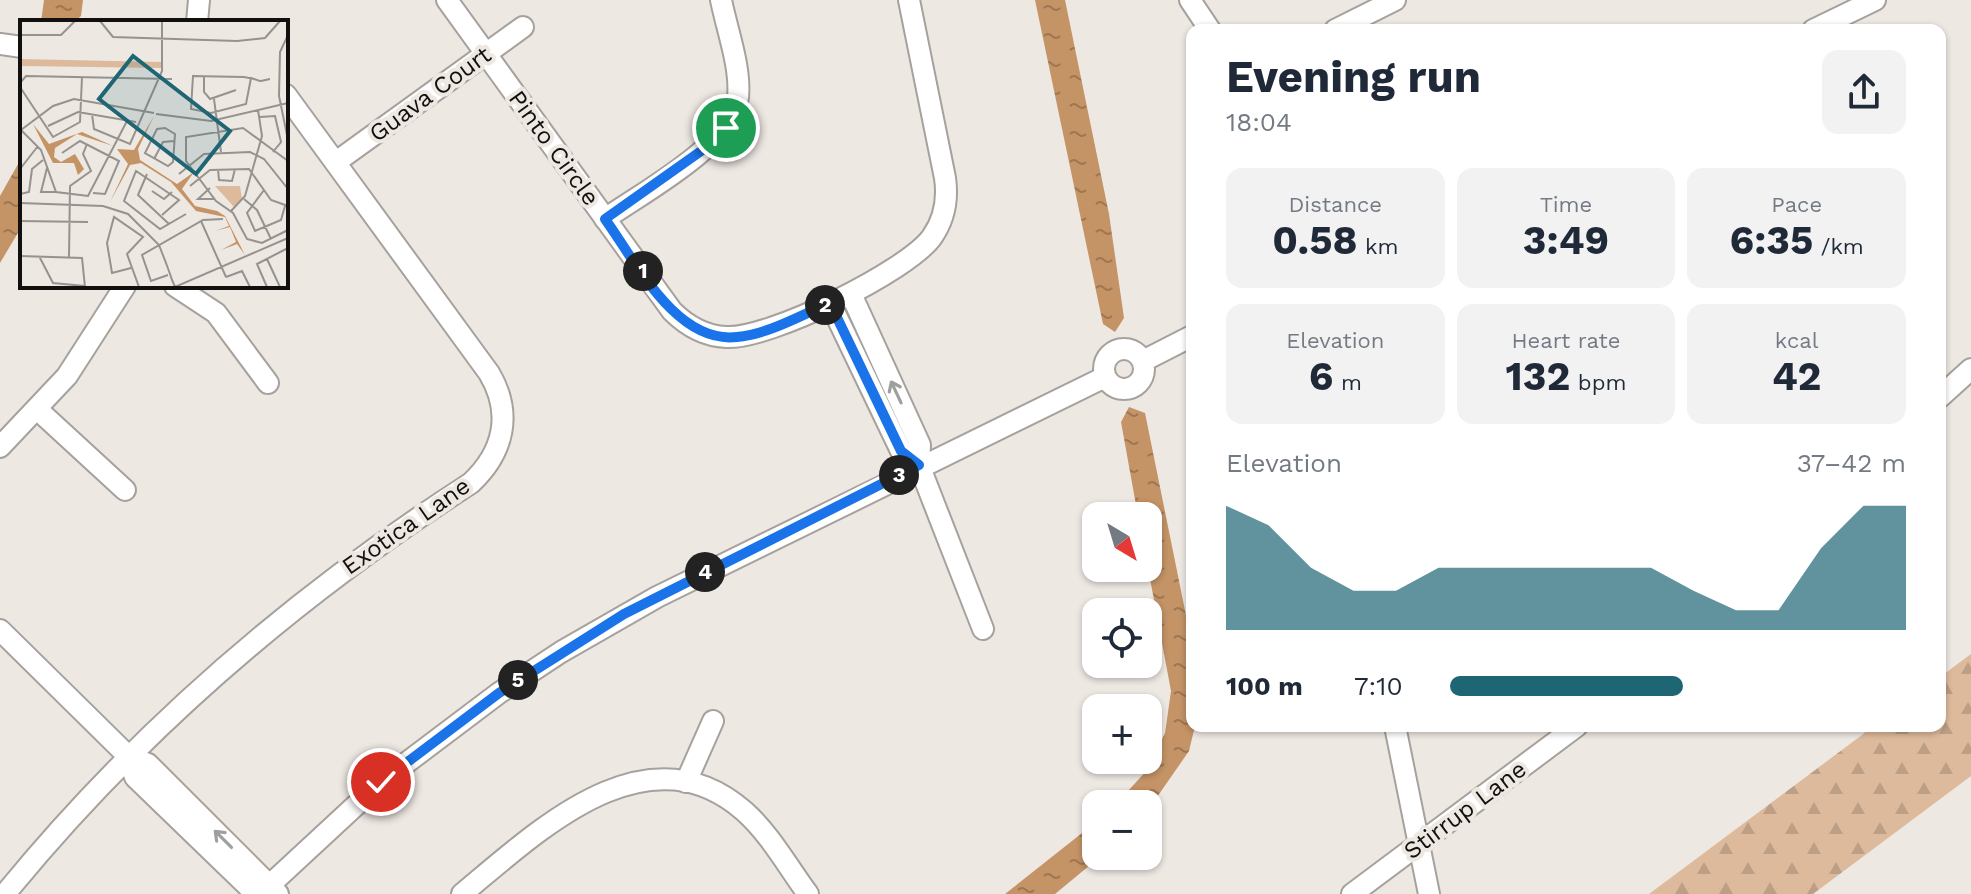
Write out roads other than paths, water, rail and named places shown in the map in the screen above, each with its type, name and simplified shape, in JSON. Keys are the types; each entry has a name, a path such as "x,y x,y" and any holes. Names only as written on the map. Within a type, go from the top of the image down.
{"street":[{"path":"197,20 199,0"},
{"name":"Pinto Circle","path":"447,0 672,311 706,334 736,338 756,334 851,294 919,252 938,228 945,209 945,178 909,0"},
{"path":"605,219 711,144 732,118 738,85 721,0"},
{"path":"1190,0 1206,24"},
{"path":"1347,24 1395,0"},
{"path":"1825,24 1875,0"},
{"name":"Guava Court","path":"336,162 523,27"},
{"path":"0,44 20,47"},
{"name":"Exotica Lane","path":"5,894 128,756 223,666 344,568 471,483 486,469 500,442 503,411 494,382 288,98"},
{"path":"0,447 38,410 93,339 124,288"},
{"path":"178,288 216,313 268,383"},
{"path":"851,294 920,445 919,465 983,629"},
{"path":"830,303 901,451 919,465"},
{"path":"1143,361 1186,339"},
{"path":"1133,351 1143,361 1142,380 1132,388 1113,387 1105,377 1104,363 1113,352 1133,351"},
{"path":"1946,392 1971,369"},
{"path":"0,630 128,756 148,764 266,892 381,782 487,701 561,652 657,597 919,465 1105,377"},
{"path":"38,410 125,490"},
{"path":"686,782 713,721"},
{"path":"1396,732 1429,894"},
{"name":"Stirrup Lane","path":"1352,894 1569,732"},
{"path":"462,894 520,848 604,790 645,779 686,782 726,798 745,812 808,894"}],"water":[{"path":"44,0 83,0 81,16 76,20 41,20"},
{"path":"1035,0 1065,0 1109,214 1124,318 1115,332 1103,324"},
{"path":"20,161 20,229 0,263 0,196"},
{"path":"1129,407 1145,413 1186,615 1186,732 1194,732 1189,751 1162,790 1129,790 1144,774 1162,774 1162,740 1171,691 1162,643 1162,598 1154,598 1151,582 1162,582 1162,502 1135,502 1121,422"},
{"path":"1082,833 1084,870 1055,894 1005,894"}]}
